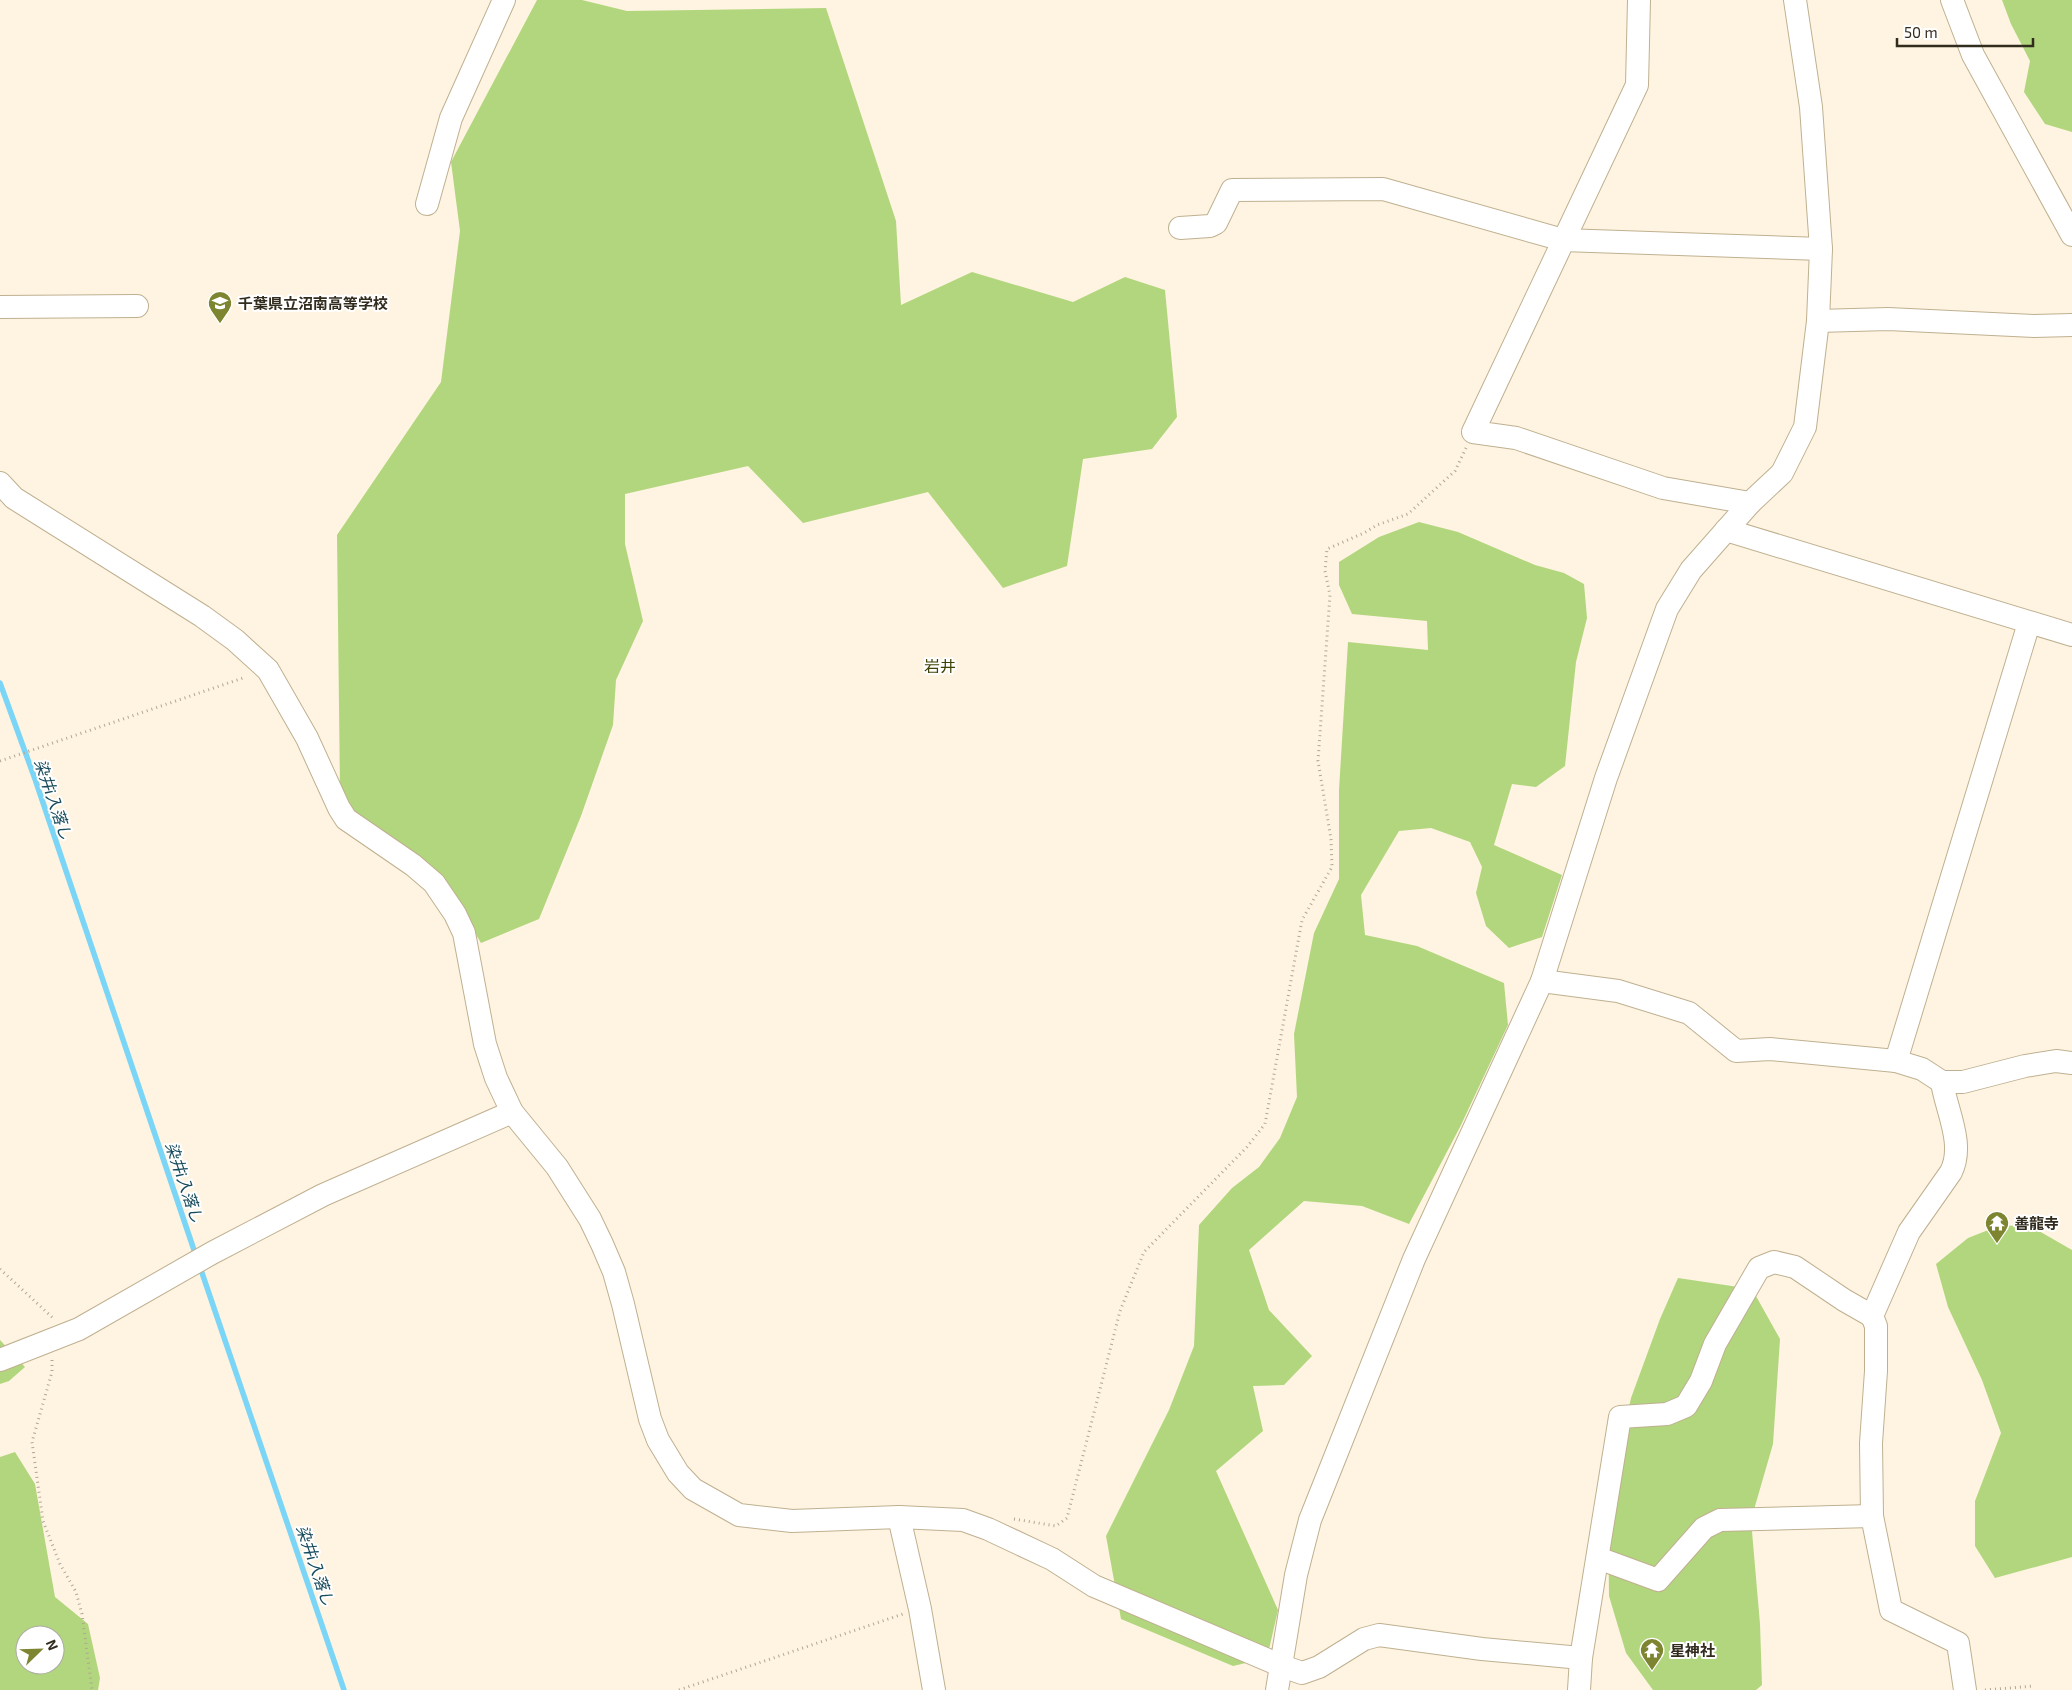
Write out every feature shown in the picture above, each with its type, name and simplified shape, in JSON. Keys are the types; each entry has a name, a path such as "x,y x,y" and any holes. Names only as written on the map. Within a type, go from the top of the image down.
{"street":[{"path":"427,204 450,118 504,0"},
{"path":"1638,0 1637,85 1473,432 1516,438 1663,488 1750,503"},
{"path":"1279,1684 1296,1575 1310,1520 1414,1259 1542,981 1606,778 1667,609 1691,570 1750,503 1782,473 1805,427 1818,321 1820,249 1811,107 1795,0"},
{"path":"1952,0 1973,55 2072,235"},
{"path":"1180,228 1210,226 1216,223 1229,192 1232,190 1383,190 1563,240 1820,249"},
{"path":"0,307 137,306"},
{"path":"1818,321 1888,319 2072,326"},
{"path":"0,483 21,503 202,616 235,640 268,670 308,738 339,808 346,819 413,865 434,883 456,914 464,933 485,1044 496,1078 512,1112 557,1167 590,1219 614,1272 650,1419 658,1440 683,1478 693,1489 740,1515 792,1521 899,1517 963,1520 988,1529 1052,1559 1094,1586 1279,1684"},
{"path":"1726,530 2072,635"},
{"path":"1896,1061 2029,623"},
{"path":"1542,981 1618,991 1689,1013 1736,1051 1770,1049 1896,1061 1922,1069 1942,1082 1963,1082 2024,1066 2048,1062 2072,1063"},
{"path":"1872,1316 1909,1232 1956,1162 1956,1144 1942,1082"},
{"path":"0,1360 79,1329 186,1269 212,1252 323,1195 512,1112"},
{"path":"1579,1690 1581,1658 1620,1417 1667,1414 1686,1406 1700,1381 1716,1344 1759,1268 1774,1262 1795,1267 1844,1300 1872,1316 1876,1326 1876,1371 1871,1442 1872,1516 1891,1610 1958,1643 1965,1690"},
{"path":"1598,1558 1658,1580 1704,1528 1720,1520 1872,1516"},
{"path":"899,1517 920,1609 934,1690"},
{"path":"1279,1684 1302,1672 1319,1667 1364,1639 1379,1635 1482,1649 1581,1658"}],"path":[{"path":"1009,1519 1056,1526 1067,1518 1120,1310 1144,1252 1247,1148 1265,1124 1302,920 1332,867 1331,839 1318,761 1330,595 1324,571 1327,549 1364,533 1377,525 1408,514 1455,470 1473,432"},
{"path":"0,761 268,670"},
{"path":"0,1268 62,1327 52,1372 32,1442 42,1521 60,1564 76,1592 82,1614 92,1690"},
{"path":"679,1690 920,1609"},
{"path":"1982,1690 2034,1686"}],"green space":[{"path":"537,0 582,0 627,11 826,8 896,221 901,305 972,272 1073,302 1125,277 1165,290 1177,417 1152,449 1083,459 1067,566 1003,588 928,492 803,523 748,466 625,494 625,544 643,621 616,680 613,725 581,816 539,919 481,943 440,874 351,812 340,791 337,535 441,382 460,231 451,162"},
{"path":"2002,0 2072,0 2072,132 2045,124 2024,92 2030,61 2011,24"},
{"path":"1419,522 1458,532 1535,565 1564,573 1584,584 1587,618 1576,662 1565,766 1536,787 1512,784 1494,845 1562,875 1542,937 1509,948 1486,926 1476,893 1482,867 1470,842 1431,828 1399,831 1361,895 1365,935 1417,946 1504,983 1508,1025 1460,1127 1409,1224 1362,1206 1304,1201 1249,1250 1269,1310 1312,1356 1284,1385 1253,1386 1263,1431 1216,1471 1278,1610 1267,1658 1233,1666 1121,1619 1106,1536 1169,1410 1194,1346 1199,1225 1232,1188 1259,1167 1280,1138 1297,1097 1294,1034 1314,933 1339,879 1339,790 1348,642 1428,650 1427,621 1352,614 1339,585 1339,562 1379,537"},
{"path":"2001,1225 2032,1227 2072,1250 2072,1557 1995,1578 1975,1546 1975,1501 2001,1433 1982,1380 1948,1307 1936,1264 1968,1238"},
{"path":"1678,1278 1752,1289 1780,1339 1773,1444 1751,1520 1760,1624 1762,1685 1756,1690 1653,1690 1626,1653 1609,1596 1608,1502 1631,1398 1660,1319"},
{"path":"0,1340 25,1367 9,1381 0,1384"},
{"path":"15,1452 35,1484 55,1597 88,1624 100,1678 98,1690 0,1690 0,1457"}],"waterway":[{"name":"染井i入落し","path":"0,683 35,779 196,1256"},
{"name":"染井i入落し","path":"199,1264 344,1690"}],"place":[{"name":"千葉県立沼南高等学校","path":"220,324"},
{"name":"善龍寺","path":"1997,1244"},
{"name":"星神社","path":"1652,1671"}],"district":[{"name":"岩井","path":"940,665"}]}
